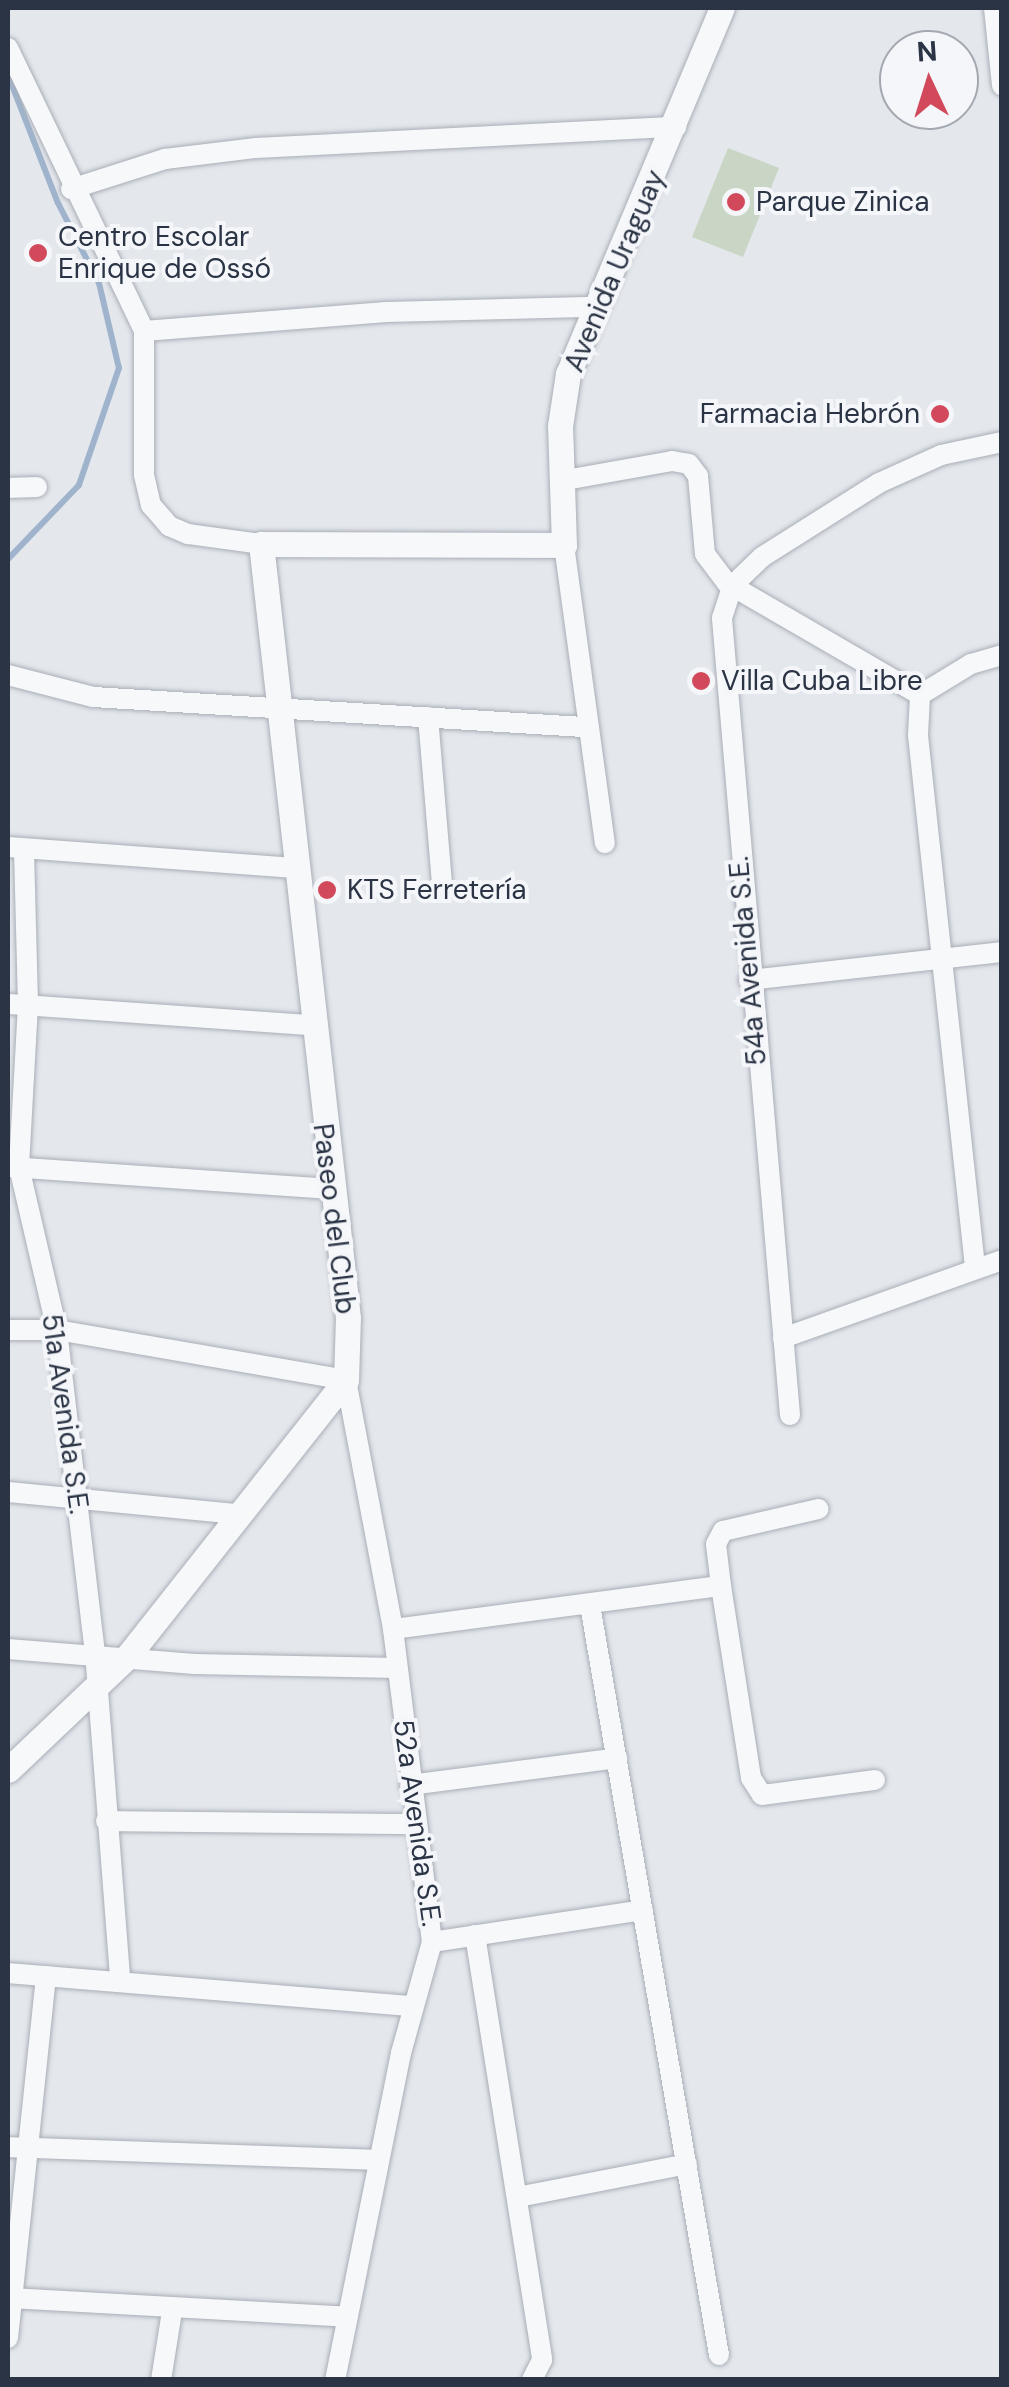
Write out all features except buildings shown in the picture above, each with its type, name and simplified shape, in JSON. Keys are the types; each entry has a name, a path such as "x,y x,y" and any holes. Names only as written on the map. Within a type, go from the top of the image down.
{"street":[{"name":"Avenida Uraguay","path":"604,843 564,545 560,481 568,374 676,127 722,8"},
{"path":"994,8 1002,86"},
{"path":"8,48 70,189 144,331 144,475 151,504 168,526 188,534 261,544 564,545"},
{"path":"70,189 165,159 256,148 676,127"},
{"path":"144,331 386,312 596,307"},
{"path":"734,585 762,557 879,483 941,454 1002,442"},
{"path":"560,481 672,461 689,464 698,476 705,554 734,585 920,695"},
{"path":"8,488 38,487"},
{"name":"Paseo del Club","path":"261,544 312,1025 348,1318 346,1380"},
{"name":"54a Avenida S.E.","path":"734,585 722,618 724,679 790,1415"},
{"path":"920,695 971,664 1002,655"},
{"path":"8,675 93,696 588,728"},
{"path":"920,695 918,736 975,1267"},
{"path":"428,717 442,884"},
{"path":"16,849 295,868"},
{"name":"51a Avenida S.E.","path":"16,849 18,1005 13,1167 57,1330 95,1652 120,1978"},
{"path":"749,980 1002,952"},
{"path":"18,1005 312,1025"},
{"path":"13,1167 332,1189"},
{"path":"783,1338 1002,1260"},
{"path":"8,1330 57,1330 346,1380 127,1657 8,1770"},
{"name":"52a Avenida S.E.","path":"336,2380 378,2160 412,2006 432,1942 414,1824 393,1629 346,1380"},
{"path":"8,1492 238,1514"},
{"path":"818,1509 723,1531 716,1544 751,1778 762,1795 876,1780"},
{"path":"393,1629 721,1586"},
{"path":"590,1605 719,2355"},
{"path":"8,1649 397,1668"},
{"path":"410,1785 617,1758"},
{"path":"106,1821 414,1824"},
{"path":"432,1942 643,1910"},
{"path":"475,1935 542,2360 532,2380"},
{"path":"8,1974 120,1978 412,2006"},
{"path":"8,2338 15,2148 46,1976"},
{"path":"15,2148 378,2160"},
{"path":"518,2197 687,2164"},
{"path":"12,2298 172,2311 346,2316"},
{"path":"161,2380 172,2311"}],"green space":[{"name":"Parque Zinica","path":"728,148 779,168 743,257 692,237"}],"waterway":[{"path":"8,75 58,203 99,283 119,368 79,485 8,559"}],"place":[{"name":"Parque Zinica","path":"736,202"},
{"name":"Centro Escolar Enrique de Ossó","path":"38,253"},
{"name":"Farmacia Hebrón","path":"940,414"},
{"name":"Villa Cuba Libre","path":"701,681"},
{"name":"KTS Ferretería","path":"327,890"}]}
